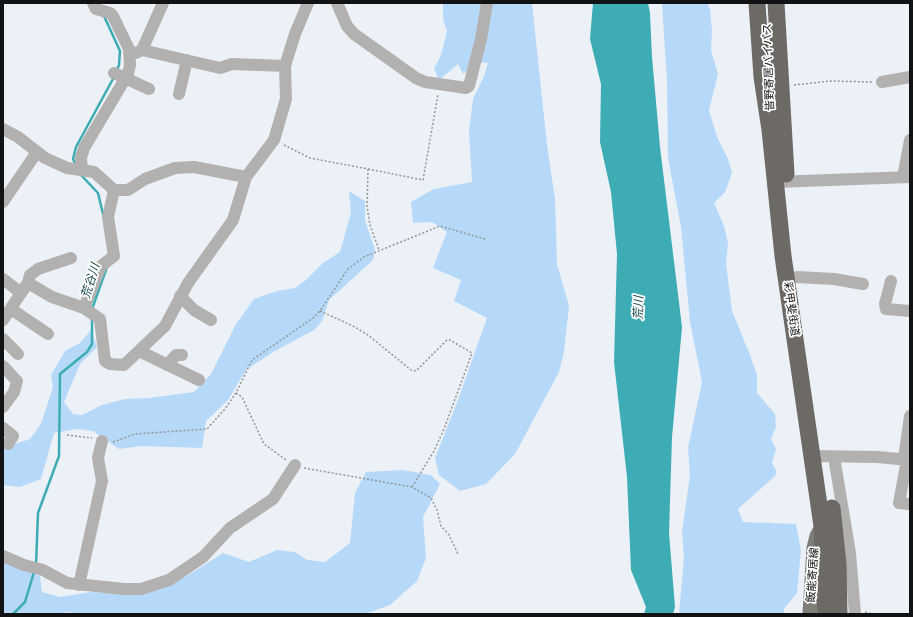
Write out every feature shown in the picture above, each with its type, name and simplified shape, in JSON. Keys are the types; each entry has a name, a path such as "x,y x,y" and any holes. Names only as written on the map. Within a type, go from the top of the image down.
{"highway":[{"name":"彩甲斐街道","path":"757,3 762,77 776,128"},
{"name":"皆野寄居バイパス","path":"767,3 776,128"},
{"name":"彩甲斐街道","path":"776,3 780,87 776,128 787,282 824,456"},
{"name":"彩甲斐街道","path":"780,181 797,277 824,456 828,525 839,614"},
{"name":"彩甲斐街道","path":"826,614 828,525"}],"main road":[{"name":"飯能寄居線","path":"810,614 816,536 828,525"}],"street":[{"path":"130,57 142,50 163,3"},
{"path":"3,279 84,308 100,319 105,361 110,364 124,365 165,326 172,316 180,296 233,220 246,177 274,140 286,99 285,66 308,3"},
{"path":"337,3 347,26 354,34 416,78 466,88 469,86 481,39 487,3"},
{"path":"82,169 81,158 84,148 120,76 130,65 130,57 125,40 110,13 95,6"},
{"path":"142,50 220,68 232,64 285,66"},
{"path":"179,94 187,60"},
{"path":"120,76 149,89"},
{"path":"882,82 910,77"},
{"path":"3,129 18,137 45,158 67,168 82,169 94,172 114,190 128,190 145,179 175,168 194,167 246,177"},
{"path":"780,181 906,177 910,140"},
{"path":"3,202 37,152"},
{"path":"84,308 101,266 114,256 108,216 114,190"},
{"path":"3,320 25,288 30,275 38,268 71,258"},
{"path":"797,277 834,279 863,284"},
{"path":"891,281 885,304 886,309 910,311"},
{"path":"180,296 194,310 211,320"},
{"path":"11,309 48,334"},
{"path":"3,338 18,354"},
{"path":"139,351 199,380"},
{"path":"167,365 176,355 182,355"},
{"path":"3,366 17,381 14,392 3,407"},
{"path":"909,504 899,502 907,460 910,416"},
{"path":"3,428 13,436 8,444"},
{"path":"79,585 102,481 98,458 102,441"},
{"path":"855,614 850,553 824,456 876,457 907,460"},
{"path":"3,556 24,565 43,570 67,583 141,589 168,580 203,557 230,528 273,499 295,465"}],"path":[{"path":"780,87 831,81 882,82"},
{"path":"274,140 310,158 424,180 440,84"},
{"path":"368,169 367,206 370,225 380,250"},
{"path":"67,435 90,437 110,443 135,434 207,429 225,409 236,393 252,360 313,318 320,311 348,268 364,257 440,226 485,239"},
{"path":"320,311 353,326 368,335 411,370 416,371 450,340 472,353 444,429 434,451 412,487"},
{"path":"236,393 242,397 264,444 278,455 295,465 325,473 412,487 431,498 441,526 449,535 458,554"}],"shaded area":[{"path":"443,3 532,3 547,145 555,199 557,264 569,306 564,352 559,372 515,454 486,484 460,491 439,475 435,458 458,400 487,318 454,301 461,280 433,268 447,232 432,222 413,223 411,202 434,189 472,182 469,131 473,99 484,76 488,63 479,62 463,74 458,64 439,80 434,69 441,55 447,31 443,19"},
{"path":"662,3 707,3 710,9 712,31 711,50 718,74 709,110 717,137 728,159 732,173 725,192 714,203 724,226 728,243 726,263 732,311 757,375 757,393 775,414 776,427 771,439 776,449 772,463 777,472 775,476 738,509 743,522 796,524 801,550 797,593 784,609 784,614 679,614 684,557 682,532 690,475 688,448 702,382 690,322 681,227 668,158 667,81"},
{"path":"349,191 365,201 365,220 375,250 373,260 329,300 322,321 314,330 273,352 246,370 228,400 206,421 202,448 141,446 119,449 93,431 77,429 54,433 41,479 20,487 3,485 3,448 30,439 41,424 53,387 51,375 65,351 80,343 91,330 97,347 80,364 64,402 73,414 82,415 102,405 125,399 149,398 194,392 211,374 236,324 254,299 277,291 295,288 306,280 323,263 340,252 351,213"},
{"path":"403,470 431,475 440,484 423,517 426,558 417,581 390,605 365,614 78,614 67,612 59,614 3,614 3,561 40,576 42,592 60,597 91,592 134,595 162,587 190,574 223,553 249,562 277,550 295,552 307,560 325,562 350,543 355,493 366,472"}],"water":[{"name":"荒川","path":"593,3 648,3 650,13 652,57 660,147 682,327 672,437 669,533 675,607 673,614 644,614 646,607 631,570 627,477 614,362 617,254 611,192 600,142 601,84 590,39"}],"waterway":[{"name":"荒谷川","path":"104,16 120,51 117,70"},
{"name":"荒谷川","path":"76,165 73,159 76,147 114,77"},
{"name":"荒谷川","path":"81,175 98,193 103,214"},
{"name":"荒谷川","path":"92,309 107,267"},
{"name":"荒谷川","path":"36,565 38,513 59,456 60,374 87,352 92,344 92,318"},
{"name":"荒谷川","path":"13,614 25,602 34,572"}]}
